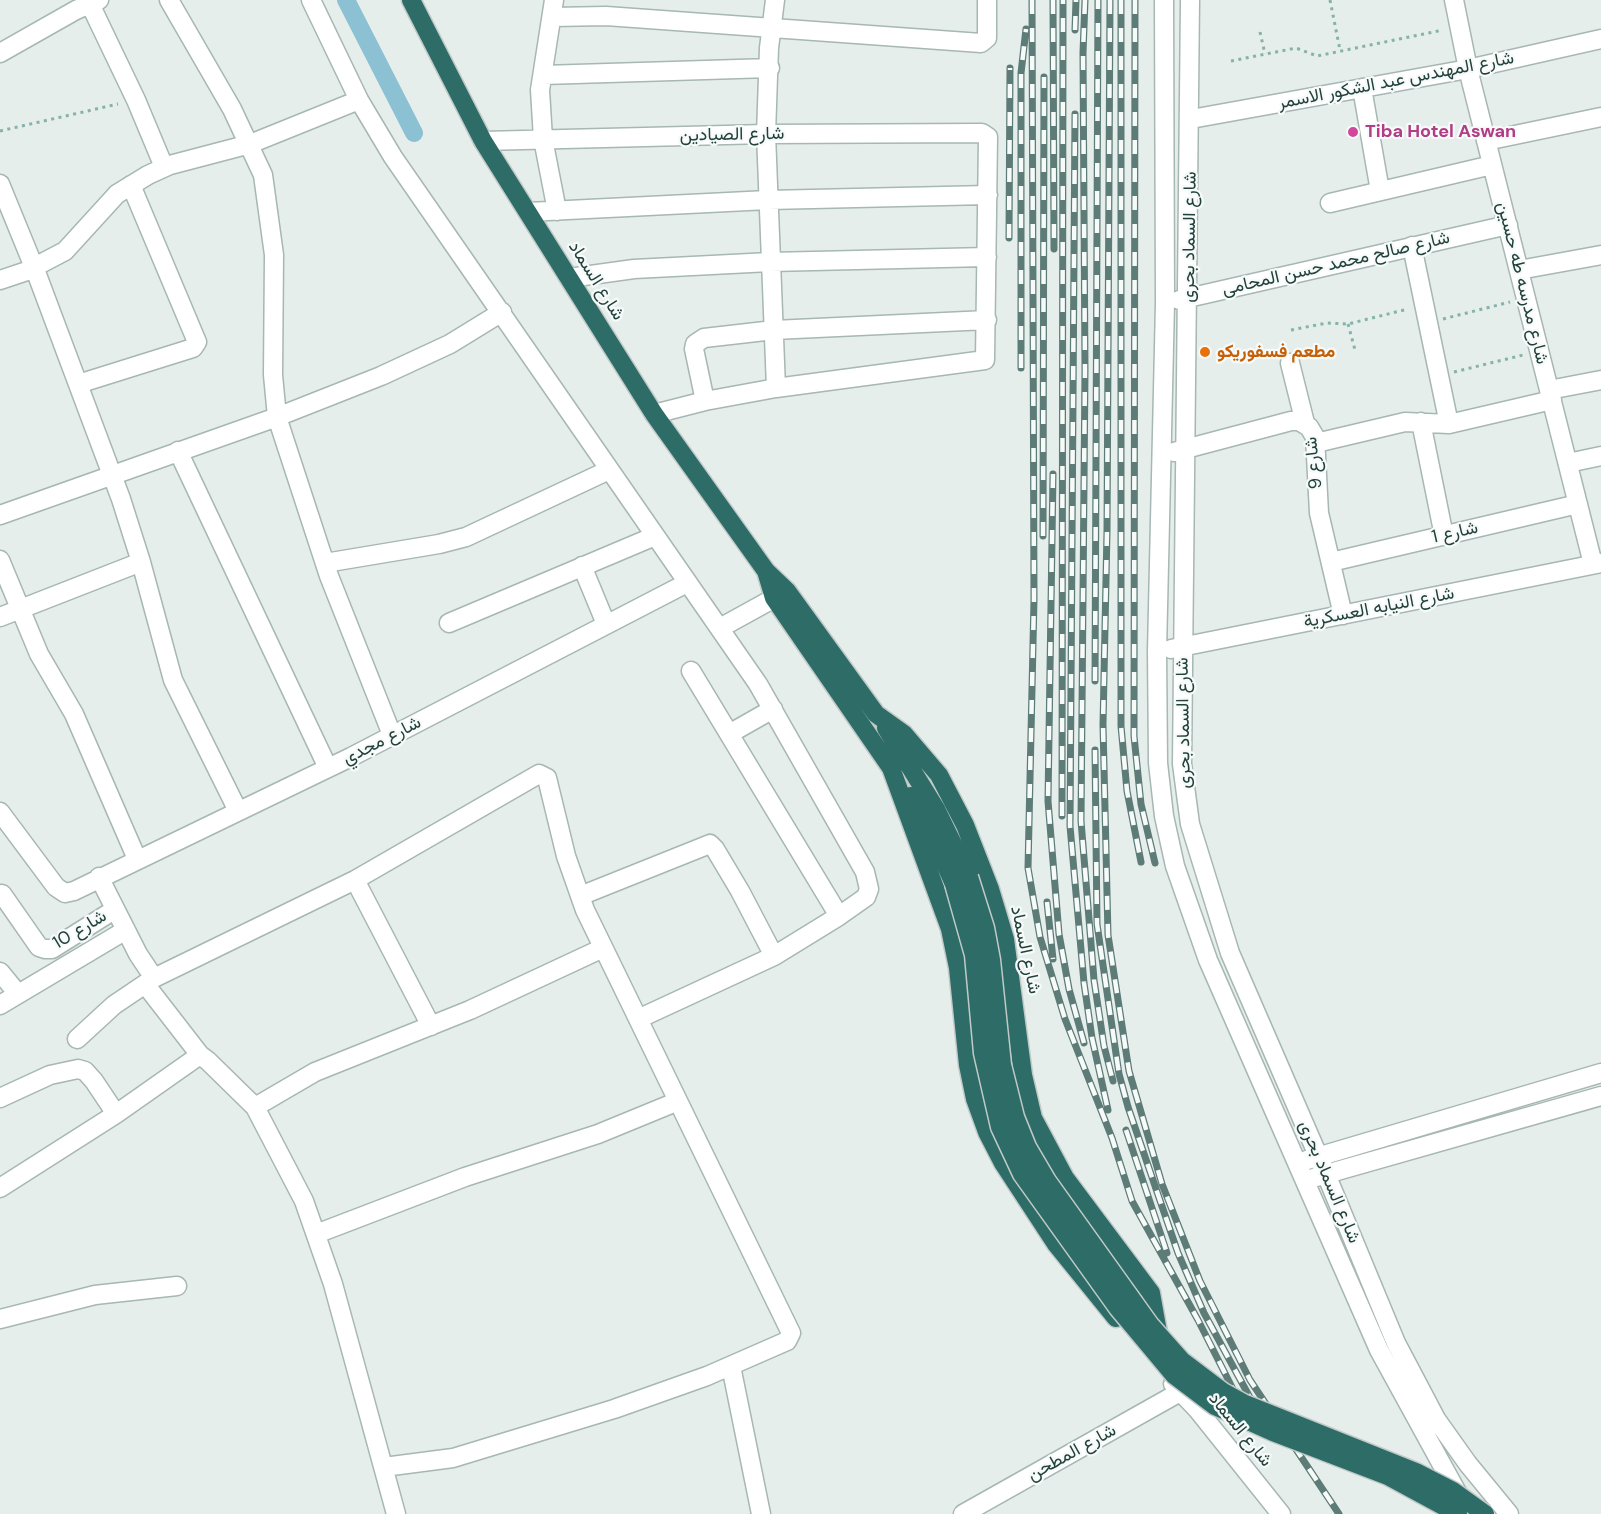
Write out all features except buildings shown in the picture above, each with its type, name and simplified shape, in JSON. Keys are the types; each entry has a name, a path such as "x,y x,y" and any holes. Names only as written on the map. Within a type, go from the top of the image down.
{"highway":[{"name":"شارع السماد","path":"411,0 483,141 654,414 766,571 891,768 950,929 960,986 968,1065 975,1099 987,1132 1003,1163 1056,1244 1164,1375"},
{"name":"شارع السماد","path":"780,594 876,714 904,734 923,754 939,775 966,825 990,889 1005,939 1023,1075 1033,1118 1065,1178 1150,1293 1156,1313 1164,1375"},
{"path":"876,714 936,809 989,949 1002,1065 1019,1127 1047,1181 1150,1325 1182,1361 1223,1392 1243,1403 1416,1472 1453,1491 1485,1514"},
{"path":"891,768 961,880 974,955 982,1053 1000,1127 1022,1174 1119,1308 1174,1375 1215,1406 1273,1432 1388,1476 1458,1514"}],"street":[{"path":"169,0 250,144 263,175 274,255 273,375 277,417 325,563 392,735"},
{"path":"311,0 359,100 393,157 720,628 773,709 865,872 869,888 866,897 839,916 774,956 638,1019"},
{"path":"776,0 771,27 766,134 776,388"},
{"path":"557,211 543,140 540,90 553,8 606,16 981,43 987,38 987,0"},
{"name":"شارع السماد بحرى","path":"1164,0 1165,303 1157,651 1158,763 1164,816 1175,866 1208,960 1305,1181 1469,1514"},
{"name":"شارع السماد بحرى","path":"1190,0 1191,119 1182,764 1190,824 1230,953 1326,1174 1388,1347 1468,1464 1509,1514"},
{"name":"شارع مدرسه طه حسين","path":"1455,0 1468,69 1492,165 1578,504 1597,564"},
{"path":"0,53 84,4 136,100 164,167"},
{"name":"شارع المهندس عبد الشكور الاسمر","path":"1191,119 1468,69 1601,39"},
{"path":"543,75 770,68"},
{"path":"1362,88 1380,191"},
{"path":"0,280 34,267 65,251 117,194 164,167 250,144 359,100"},
{"path":"1486,141 1601,117"},
{"name":"شارع الصيادين","path":"483,141 766,134 982,133 988,137 988,195"},
{"path":"1330,202 1492,165"},
{"path":"0,184 34,267 112,475 141,562 173,680 238,810"},
{"path":"78,384 193,348 197,342 131,185"},
{"path":"528,212 768,200 988,195 986,357 982,362 776,388 654,414"},
{"name":"شارع صالح محمد حسن المحامى","path":"1165,303 1508,225"},
{"path":"1412,246 1449,424"},
{"path":"1519,270 1601,255"},
{"path":"569,278 634,270 770,262 987,257"},
{"path":"0,515 277,417 411,363 450,344 502,312"},
{"path":"705,402 695,344 704,338 774,330 987,320"},
{"path":"1290,363 1305,423"},
{"path":"1316,443 1400,423 1449,424 1601,380"},
{"name":"شارع 9","path":"1161,455 1291,422 1305,423 1313,432 1316,443 1315,475 1319,513 1343,615"},
{"path":"1421,422 1444,536"},
{"path":"178,451 328,768"},
{"path":"1568,463 1601,456"},
{"path":"325,563 439,544 466,537 609,470"},
{"name":"شارع 1","path":"1331,562 1578,504"},
{"path":"449,623 655,536"},
{"path":"0,560 18,609 39,654 74,714 137,859"},
{"path":"0,617 141,562"},
{"name":"شارع النيابه العسكرية","path":"1157,651 1597,564"},
{"path":"582,566 606,624"},
{"name":"شارع مجدي","path":"0,812 56,886 65,893 74,891 328,768 687,583"},
{"path":"720,628 780,594"},
{"path":"691,671 839,916"},
{"path":"729,734 773,709"},
{"path":"76,1039 114,1005 149,981 355,880 485,804 542,774 547,778 566,856 580,896 603,948 676,1102 791,1329 787,1341 731,1366 614,1409 453,1458 384,1467"},
{"path":"580,896 710,844 740,891 774,956"},
{"path":"1175,866 1199,858"},
{"path":"99,877 149,981 200,1055 230,1079 255,1107 292,1173 333,1284 396,1514"},
{"path":"355,880 431,1026"},
{"name":"شارع 10","path":"2,894 39,947 52,950 114,910"},
{"path":"0,1005 126,930"},
{"path":"255,1107 315,1072 431,1026 603,948"},
{"path":"1208,960 1230,953"},
{"path":"0,972 18,993"},
{"path":"0,1188 116,1114 200,1055"},
{"path":"0,1098 50,1076 78,1069 85,1071 94,1081 116,1114"},
{"path":"1297,1163 1601,1073"},
{"path":"1546,1089 1553,1111"},
{"path":"1305,1181 1601,1096"},
{"path":"316,1234 465,1177 598,1134 676,1102"},
{"path":"333,1284 396,1514"},
{"path":"0,1319 94,1295 177,1286"},
{"path":"731,1366 760,1514"},
{"name":"شارع السماد","path":"1164,1375 1281,1514"},
{"name":"شارع المطحن","path":"963,1514 1180,1392"}],"path":[{"path":"1330,0 1340,50"},
{"path":"1231,61 1296,48 1317,56 1460,27"},
{"path":"1260,32 1265,54"},
{"path":"0,131 136,100"},
{"path":"1292,330 1327,323 1348,324 1426,314 1526,298"},
{"path":"1348,324 1355,350"},
{"path":"1439,376 1539,351"}],"waterway":[{"path":"346,0 414,133"}],"railway":[{"path":"1032,0 1034,599 1028,868 1040,937 1065,1019 1112,1138 1132,1201 1198,1320 1242,1407"},
{"path":"1053,0 1054,249"},
{"path":"1062,816 1063,0"},
{"path":"1075,30 1076,0"},
{"path":"1085,0 1083,53 1085,370 1081,821 1094,980 1104,1046 1113,1081"},
{"path":"1095,681 1098,0"},
{"path":"1110,0 1107,531 1103,725 1108,935 1129,1071 1162,1184 1200,1281 1250,1380 1339,1514"},
{"path":"1121,0 1121,726 1127,791 1141,862"},
{"path":"1135,0 1134,736 1141,804 1155,863"},
{"path":"1021,368 1021,73 1026,29"},
{"path":"1009,238 1010,68"},
{"path":"1043,536 1044,77"},
{"path":"1075,114 1070,826 1084,983 1092,1038 1108,1110"},
{"path":"1053,474 1048,801 1059,934 1069,989 1084,1043"},
{"path":"1095,750 1097,924 1119,1074 1178,1253 1204,1313 1254,1405"},
{"path":"1047,902 1053,959"},
{"path":"1126,1130 1167,1253"}],"place":[{"name":"Tiba Hotel Aswan","path":"1353,132"},
{"name":"مطعم فسفوريكو","path":"1205,352"}]}
